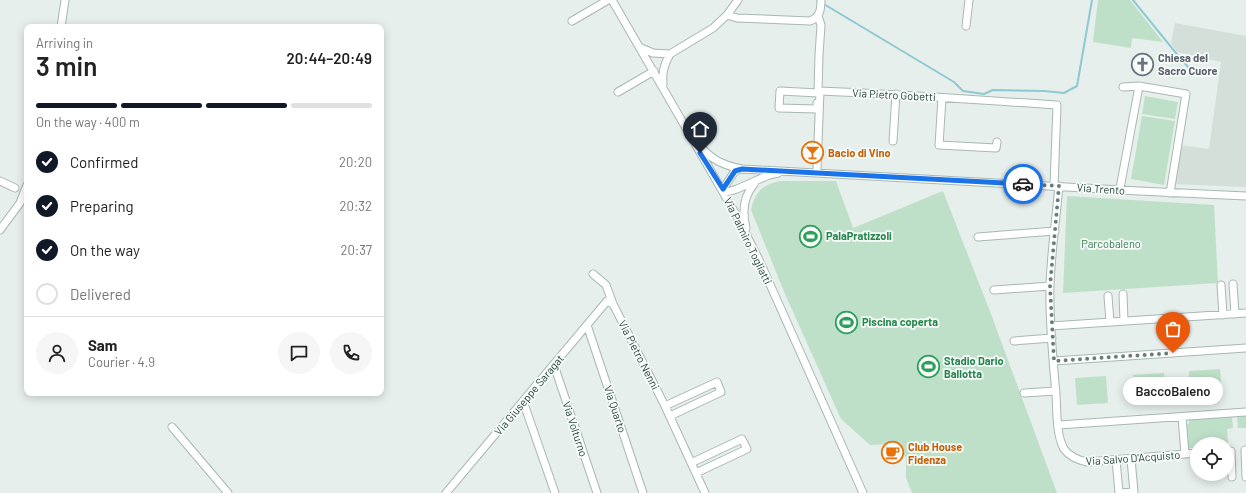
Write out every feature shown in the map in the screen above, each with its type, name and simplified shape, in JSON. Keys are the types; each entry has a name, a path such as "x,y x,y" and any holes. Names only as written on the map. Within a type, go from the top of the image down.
{"street":[{"path":"61,24 65,0"},
{"path":"572,21 608,0"},
{"name":"Via Palmiro Togliatti","path":"612,0 724,191 748,238 863,493"},
{"path":"641,48 653,54 670,54 713,28 727,15 738,0"},
{"path":"966,26 969,0"},
{"path":"727,15 737,18 810,21 818,16 821,3"},
{"path":"817,169 821,25 818,16"},
{"path":"663,86 662,72 670,54"},
{"path":"653,68 654,60 660,55"},
{"path":"618,92 666,61"},
{"path":"1123,87 1139,86 1186,94 1170,193"},
{"path":"1119,190 1122,183 1139,86"},
{"name":"Via Pietro Gobetti","path":"819,92 817,109 779,108 780,91 819,92 896,94 1057,104 1055,231 1050,286 1051,326 1060,438 1070,456"},
{"path":"893,141 896,94"},
{"path":"942,98 939,145 996,148 997,142"},
{"name":"Via Trento","path":"693,140 707,153 725,166 742,169 1246,196"},
{"path":"724,191 735,171 742,169"},
{"name":"Via Trento","path":"724,191 737,189 769,175 788,171"},
{"path":"0,181 15,188"},
{"path":"748,238 743,211 749,190 756,181"},
{"path":"0,230 20,203 24,193"},
{"path":"978,237 1055,231"},
{"name":"Via Pietro Nenni","path":"593,274 606,285 613,304 670,416 704,493"},
{"path":"1233,284 1235,314"},
{"path":"1221,285 1223,315"},
{"path":"994,290 1050,286"},
{"path":"1122,294 1124,321"},
{"path":"1108,296 1110,322"},
{"name":"Via Giuseppe Saragat","path":"446,493 607,301 613,304"},
{"path":"1051,326 1246,313"},
{"name":"Via Quarto","path":"587,325 643,493"},
{"path":"1014,341 1052,338"},
{"path":"1054,361 1246,348"},
{"name":"Via Volturno","path":"554,364 597,493"},
{"path":"665,406 717,382 721,392 670,416"},
{"path":"1024,393 1056,391"},
{"path":"523,402 555,493"},
{"path":"1059,425 1246,412"},
{"path":"1182,417 1185,454"},
{"path":"172,427 228,493"},
{"path":"691,463 742,439 747,449 696,473"},
{"path":"1234,451 1245,450 1246,477"},
{"name":"Via Salvo D'Acquisto","path":"1070,456 1087,462 1190,454"},
{"path":"1116,460 1119,493 1134,492 1131,458"}],"shaded area":[{"path":"1175,23 1246,36 1246,187 1173,184 1180,145 1209,149 1221,62 1177,52 1171,43"}],"green space":[{"path":"1098,0 1130,0 1163,42 1132,38 1131,48 1093,42"},
{"path":"1145,96 1178,102 1175,119 1142,114"},
{"path":"1142,116 1175,121 1164,185 1131,179"},
{"path":"781,181 836,181 853,228 943,191 991,314 1057,493 912,493 906,478 906,457 890,444 870,445 841,419 785,294 751,210 755,198 765,186"},
{"name":"Parcobaleno","path":"1067,196 1214,205 1218,283 1063,293"},
{"path":"1220,369 1222,396 1190,398 1189,371"},
{"path":"1164,373 1166,400 1134,402 1133,375"},
{"path":"1106,376 1108,403 1077,405 1075,378"},
{"path":"1237,415 1246,415 1246,428 1238,428"},
{"path":"1232,416 1233,428 1227,429 1228,437 1190,437 1190,448 1187,448 1185,425 1189,424 1189,419"}],"waterway":[{"path":"817,0 954,82 963,91 984,94 993,90 1064,93 1077,86 1092,0"},
{"path":"1133,0 1189,68"}],"way so far":[{"path":"1023,184 1059,186 1050,286 1054,361 1173,353"}],"place":[{"name":"Chiesa del Sacro Cuore","path":"1142,64"},
{"name":"Bacio di Vino","path":"813,153"},
{"name":"PalaPratizzoli","path":"810,236"},
{"name":"Piscina coperta","path":"846,322"},
{"name":"BaccoBaleno","path":"1173,353"},
{"name":"Stadio Dario Ballotta","path":"929,367"},
{"name":"Club House Fidenza","path":"893,453"}],"route":[{"path":"700,153 723,189 735,171 742,169 1023,184"}]}
